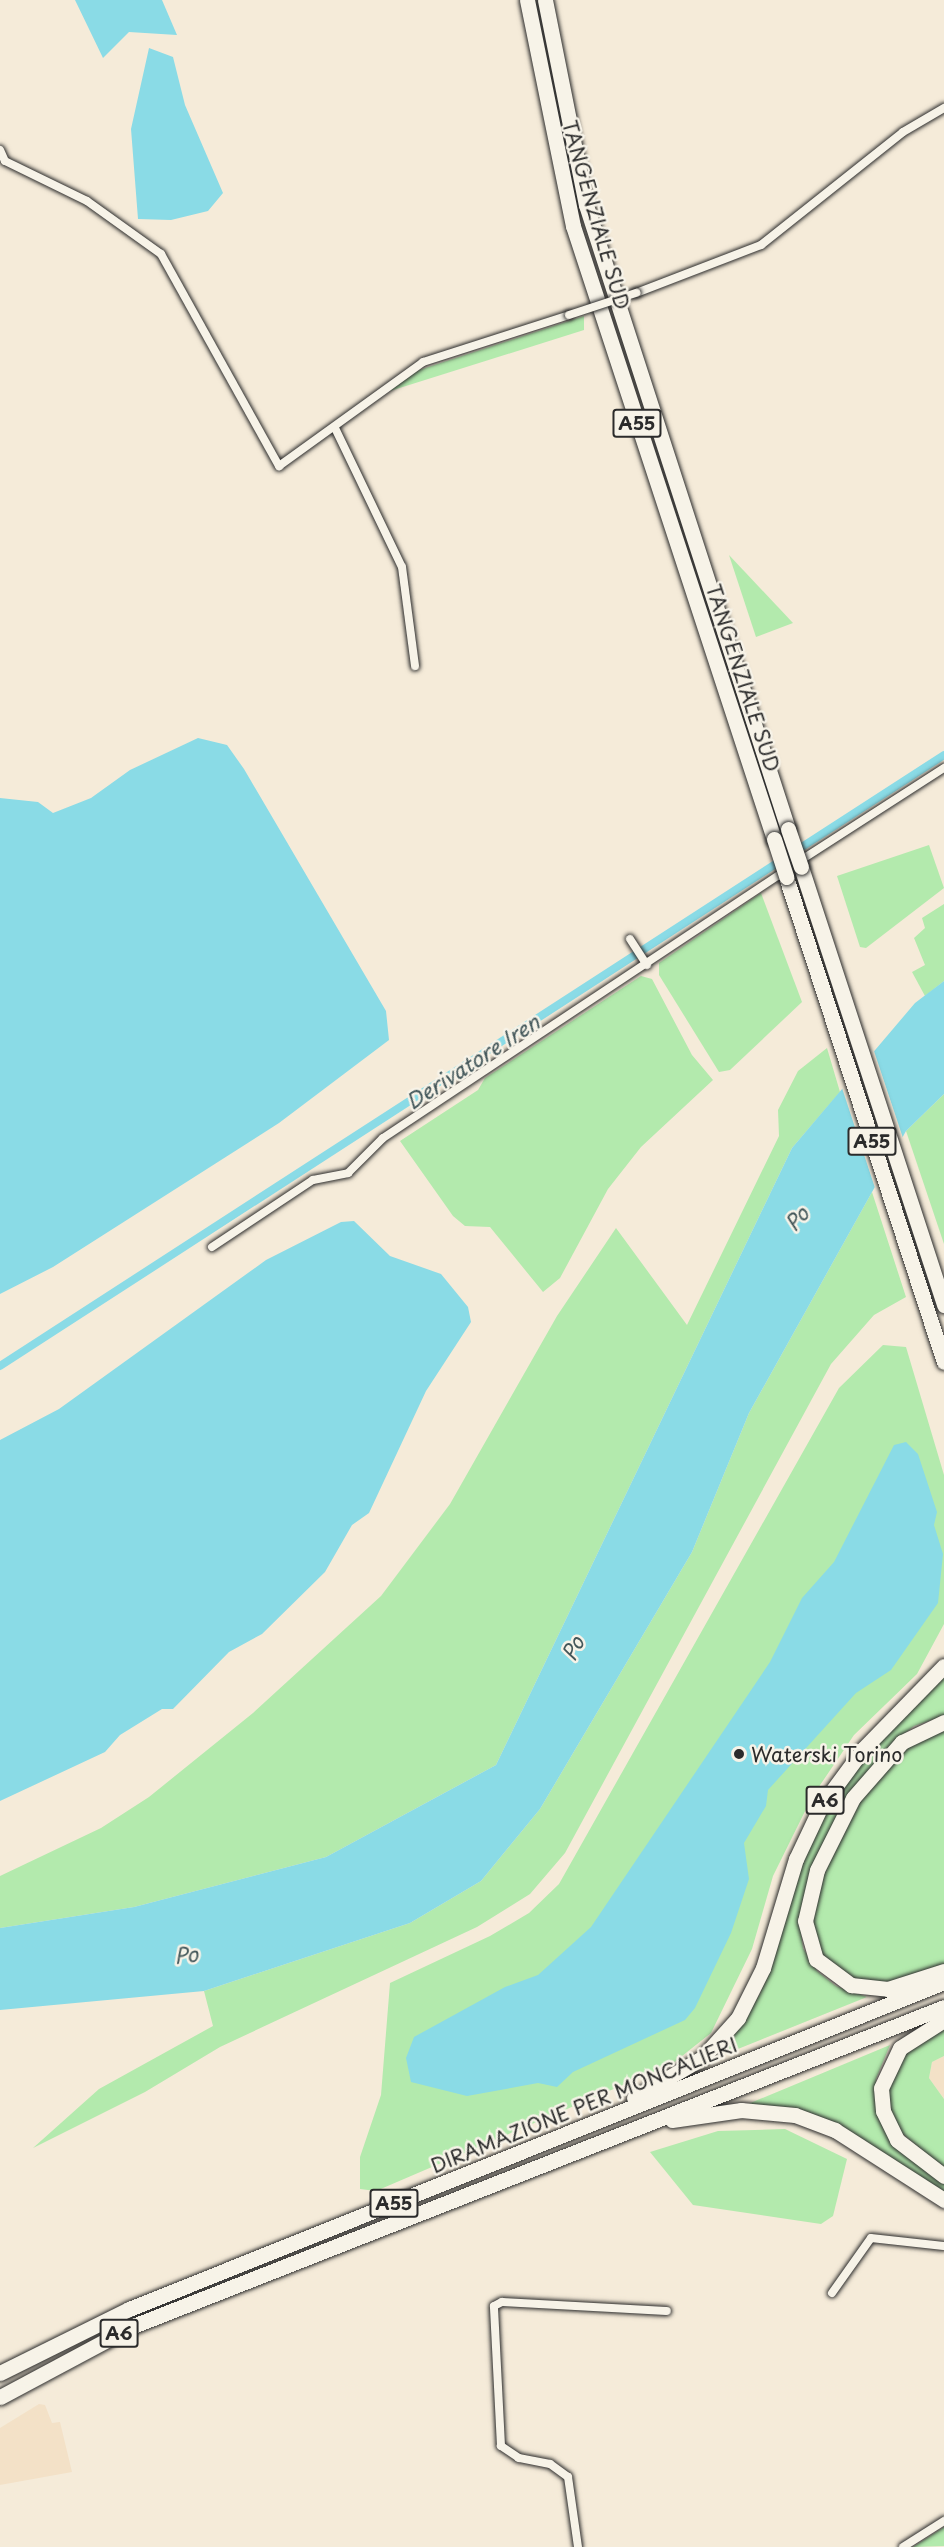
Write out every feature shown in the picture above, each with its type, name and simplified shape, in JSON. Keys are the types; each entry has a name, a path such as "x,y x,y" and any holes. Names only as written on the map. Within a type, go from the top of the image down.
{"highway":[{"name":"TANGENZIALE SUD","path":"527,0 573,226 944,1362"},
{"name":"TANGENZIALE SUD","path":"545,0 589,216 943,1301"},
{"name":"A6","path":"549,2142 682,2073 731,2028 755,1990 796,1859 821,1806 863,1749 944,1666"},
{"path":"944,1722 902,1742 853,1798 817,1870 805,1921 816,1959 851,1986 888,1989 944,1971"},
{"name":"DIRAMAZIONE PER MONCALIERI","path":"238,2265 944,1982"},
{"name":"DIRAMAZIONE PER MONCALIERI","path":"244,2282 944,2007"},
{"path":"944,2020 900,2048 881,2088 883,2111 897,2140 921,2164 944,2176"},
{"path":"654,2122 741,2110 795,2115 835,2130 944,2200"},
{"name":"A6","path":"0,2373 129,2308 238,2265"},
{"name":"A6","path":"0,2397 133,2326 244,2282"}],"street":[{"path":"0,150 5,161 87,201 161,254 236,381 275,464 335,428 423,362 636,293 761,245 903,132 944,108"},
{"path":"335,428 402,567 414,666"},
{"path":"212,1247 313,1180 348,1173 383,1138 944,768"},
{"path":"630,939 647,965"},
{"path":"831,2293 871,2238 944,2246"},
{"path":"578,2547 568,2477 550,2464 519,2458 501,2446 494,2306 502,2302 667,2311"},
{"path":"903,2547 944,2521"}],"shaded area":[{"path":"944,2056 944,2099 929,2078 932,2062"},
{"path":"39,2404 45,2405 52,2423 60,2422 72,2472 0,2485 0,2428"}],"green space":[{"path":"584,316 584,330 390,391 410,373"},
{"path":"729,555 793,623 756,637"},
{"path":"929,845 944,888 866,948 860,947 837,876"},
{"path":"761,893 802,1002 730,1070 719,1072 659,975 659,963"},
{"path":"944,904 944,981 925,996 912,972 925,965 914,938 925,928 922,918"},
{"path":"641,976 652,979 692,1055 713,1080 641,1147 608,1189 560,1278 543,1292 490,1227 465,1226 453,1216 400,1141 478,1090 485,1078"},
{"path":"827,1048 840,1092 792,1148 496,1765 326,1857 134,1907 0,1928 0,1876 101,1828 149,1797 253,1713 381,1596 450,1504 557,1316 616,1228 687,1325 779,1136 778,1110 798,1071"},
{"path":"944,1094 944,1244 906,1131"},
{"path":"872,1192 906,1297 874,1315 831,1364 565,1853 530,1894 477,1927 220,2047 145,2092 33,2148 99,2089 213,2026 204,1991 410,1923 481,1881 540,1809 692,1552 749,1413"},
{"name":"Waterski Torino","path":"883,1345 906,1347 944,1475 944,1624 917,1674 854,1735 812,1797 773,1876 752,1949 711,2033 672,2064 376,2191 360,2189 360,2157 381,2095 390,1983 490,1936 529,1913 559,1884 839,1388"},
{"path":"944,1677 944,1716 914,1726 887,1748 799,1916 803,1948 817,1971 836,1986 867,1997 718,2057 760,1994 801,1865 825,1811 864,1757"},
{"path":"944,1729 944,1965 893,1982 857,1982 820,1954 812,1918 823,1876 849,1818 874,1782 909,1744"},
{"path":"944,2025 944,2056 932,2062 929,2078 944,2099 944,2169 896,2128 886,2095 906,2047"},
{"path":"890,2045 876,2079 878,2115 894,2146 944,2183 944,2193 791,2108 748,2104"},
{"path":"785,2129 847,2159 833,2216 821,2224 693,2205 650,2152 718,2131"},
{"path":"944,2527 944,2546 913,2547"}],"water":[{"path":"75,0 162,0 177,35 129,32 103,58"},
{"path":"149,48 173,57 185,105 223,193 208,211 171,220 138,219 131,129"},
{"path":"198,738 227,745 244,769 386,1011 389,1040 279,1123 53,1267 0,1294 0,798 38,802 53,813 91,798 130,770"},
{"name":"Po","path":"944,981 944,1094 906,1131 749,1413 692,1552 540,1809 481,1881 410,1923 204,1991 0,2010 0,1928 134,1907 326,1857 496,1765 792,1148 915,1003"},
{"path":"354,1221 390,1256 441,1274 468,1307 471,1322 426,1391 369,1513 352,1525 325,1572 262,1634 229,1652 173,1709 162,1709 120,1735 105,1752 0,1801 0,1440 59,1409 266,1260 341,1222"},
{"path":"906,1442 918,1454 937,1512 934,1525 943,1554 938,1603 891,1670 856,1693 768,1790 766,1806 744,1843 749,1879 731,1933 695,2008 685,2020 573,2072 557,2087 538,2083 467,2096 411,2082 406,2058 414,2037 505,1987 538,1975 591,1927 770,1662 802,1598 834,1562 894,1445"}],"pier":[{"path":"873,1048 904,1141 876,1191 841,1085"}],"waterway":[{"name":"Derivatore Iren","path":"0,1366 944,755"}],"place":[{"name":"Waterski Torino","path":"739,1754"}]}
